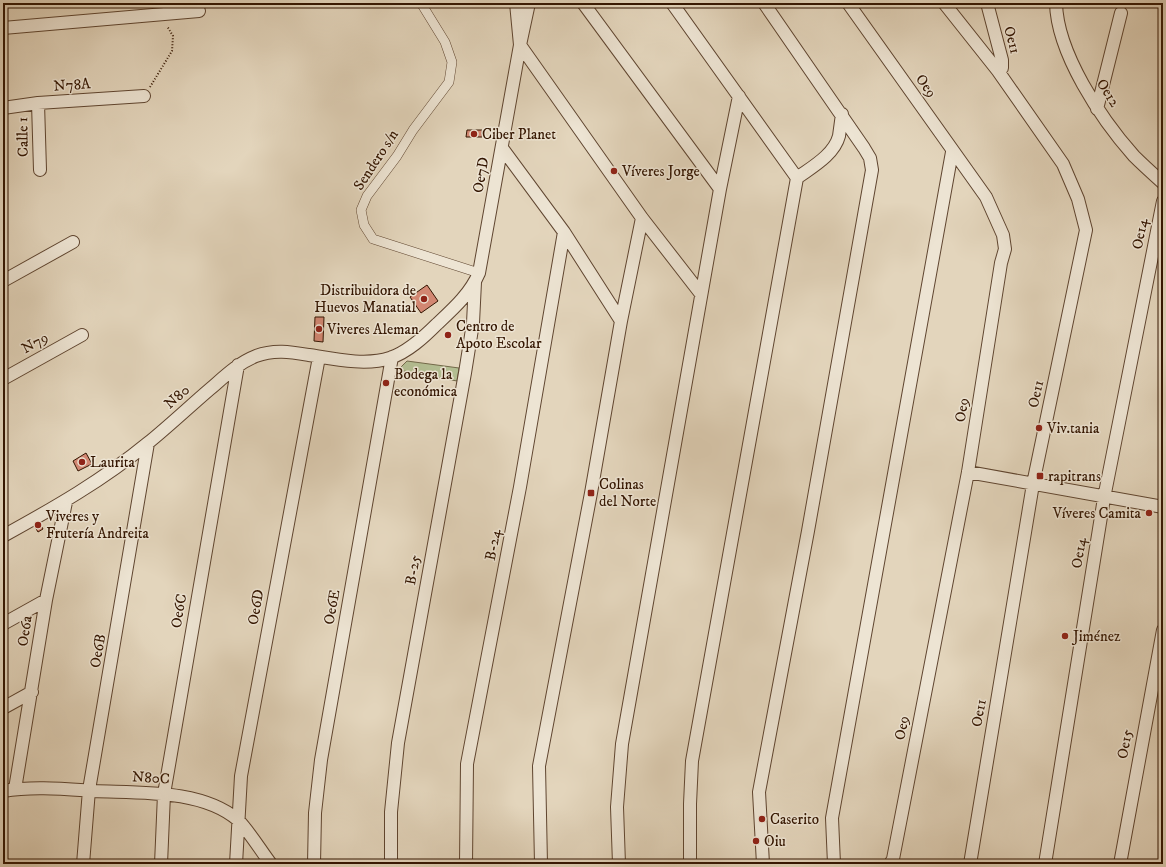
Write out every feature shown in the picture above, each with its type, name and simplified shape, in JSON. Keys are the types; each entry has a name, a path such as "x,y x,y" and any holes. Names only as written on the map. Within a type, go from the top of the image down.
{"street":[{"name":"Sendero s/n","path":"421,3 444,42 452,62 449,82 367,196 362,210 364,225 374,239 477,278"},
{"path":"516,3 520,45 642,218 702,294"},
{"name":"Oe7D","path":"477,278 529,3"},
{"path":"583,3 720,189"},
{"path":"672,3 797,178"},
{"path":"763,864 759,792 808,531 872,170 870,158 842,114 764,3"},
{"name":"Oe9","path":"848,3 952,152 986,197 1003,235 1005,249 1001,263 968,472 890,864"},
{"path":"944,3 998,71"},
{"name":"Oe11","path":"970,864 1033,484 1086,230 1078,200 1063,164 998,71 1002,68 1002,60 987,3"},
{"name":"Oe12","path":"1056,3 1057,16 1070,59 1097,109 1134,156 1163,183"},
{"path":"3,28 199,11"},
{"path":"1097,109 1121,12"},
{"name":"N78A","path":"3,108 38,103 144,96"},
{"path":"618,864 617,807 622,744 720,189 739,96"},
{"name":"Calle 1","path":"38,103 40,170"},
{"path":"690,864 692,761 797,178 818,162 835,145 839,137 842,114"},
{"path":"502,148 564,232 621,321"},
{"path":"834,864 832,818 952,152"},
{"name":"Oe14","path":"1045,864 1104,498 1163,201"},
{"path":"541,864 539,766 591,492 621,321 642,218"},
{"name":"B-24","path":"466,864 468,764 520,487 564,232"},
{"path":"3,281 73,242"},
{"path":"392,358 423,337 468,292 477,278"},
{"name":"B-25","path":"391,864 391,812 398,743 465,373 473,323 477,278"},
{"name":"N79","path":"3,379 82,334"},
{"name":"N80","path":"3,536 66,502 111,472 148,443 238,365 269,352 285,351 319,357 364,361 392,358"},
{"name":"Oe6D","path":"236,864 241,776 319,357"},
{"name":"Oe6E","path":"314,864 315,812 321,760 392,358"},
{"name":"Oe6C","path":"161,864 164,794 238,365"},
{"name":"Oe6B","path":"80,864 89,790 148,443"},
{"path":"968,472 1104,498 1163,507"},
{"name":"Oe6a","path":"9,790 32,692 46,600 66,502"},
{"path":"3,624 46,600"},
{"name":"Oe15","path":"1120,864 1163,630"},
{"path":"3,708 32,692"},
{"name":"N80C","path":"9,790 89,790 164,794 202,801 238,820 271,864"}],"path":[{"path":"144,96 172,51 173,36 160,14"}],"green space":[{"path":"407,361 459,368 457,381 398,370"}],"building":[{"name":"Ciber Planet","path":"467,130 482,130 482,137 466,137"},
{"name":"Distribuidora de Huevos Manatial","path":"427,285 438,301 421,313 410,297"},
{"name":"Viveres Aleman","path":"315,317 324,317 323,342 314,341"},
{"name":"Laurita","path":"86,453 92,464 78,471 73,461"},
{"name":"Viveres y Frutería Andreita","path":"37,519 43,529 38,532 32,522"}],"place":[{"name":"Ciber Planet","path":"474,134"},
{"name":"Víveres Jorge","path":"614,171"},
{"name":"Distribuidora de Huevos Manatial","path":"424,299"},
{"name":"Viveres Aleman","path":"319,329"},
{"name":"Centro de Apoto Escolar","path":"448,335"},
{"name":"Bodega la económica","path":"386,383"},
{"name":"Viv.tania","path":"1039,428"},
{"name":"Laurita","path":"82,462"},
{"name":"rapitrans","path":"1040,476"},
{"name":"Colinas del Norte","path":"591,493"},
{"name":"Víveres Camita","path":"1149,513"},
{"name":"Viveres y Frutería Andreita","path":"38,525"},
{"name":"Jiménez","path":"1065,636"},
{"name":"Caserito","path":"762,819"},
{"name":"Oiu","path":"756,841"}]}
